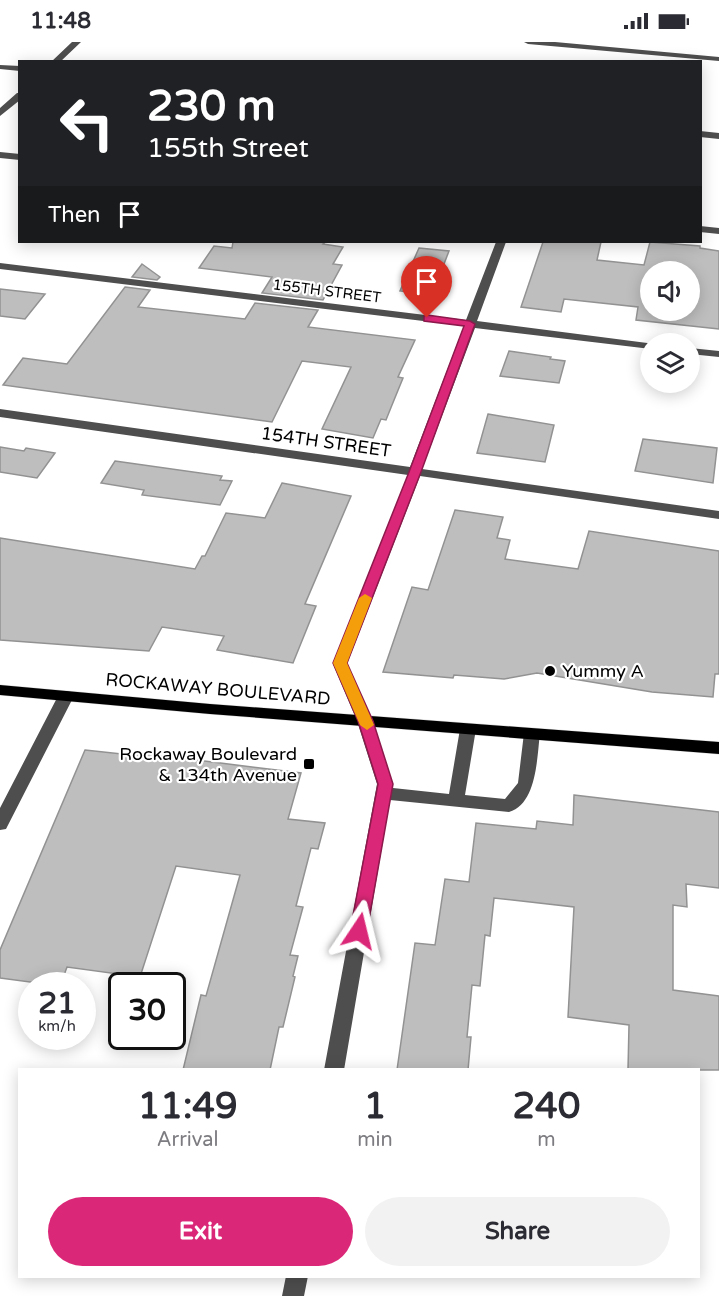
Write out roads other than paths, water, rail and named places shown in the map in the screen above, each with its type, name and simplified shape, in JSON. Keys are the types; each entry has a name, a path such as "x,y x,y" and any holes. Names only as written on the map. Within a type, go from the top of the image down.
{"main road":[{"name":"ROCKAWAY BOULEVARD","path":"0,690 719,748"}],"street":[{"path":"57,60 77,42"},
{"path":"528,42 719,59"},
{"path":"0,67 18,69"},
{"path":"0,113 18,96"},
{"path":"702,134 719,136"},
{"path":"0,155 18,157"},
{"path":"702,229 719,231"},
{"path":"334,1068 385,784 366,721 340,663 415,472 501,243"},
{"name":"155TH STREET","path":"0,266 640,345"},
{"path":"700,352 719,354"},
{"name":"154TH STREET","path":"0,413 719,515"},
{"path":"0,824 66,696"},
{"path":"456,800 468,729"},
{"path":"384,793 509,806 526,784 532,733"},
{"path":"293,1296 297,1278"}],"place":[{"name":"Yummy A","path":"550,671"},
{"name":"Rockaway Boulevard & 134th Avenue","path":"309,764"}]}
